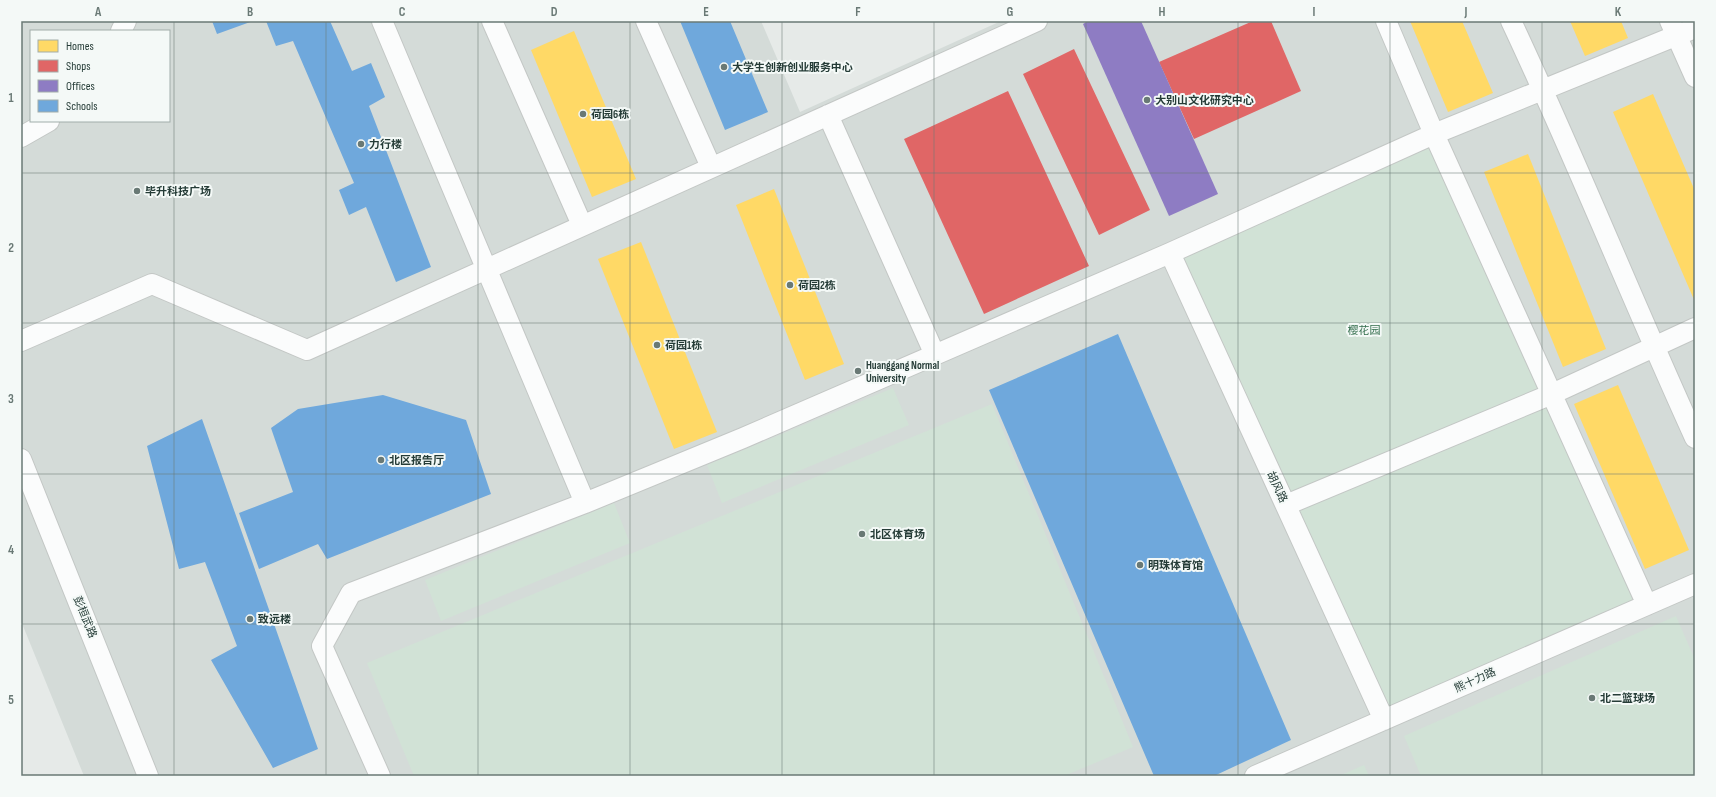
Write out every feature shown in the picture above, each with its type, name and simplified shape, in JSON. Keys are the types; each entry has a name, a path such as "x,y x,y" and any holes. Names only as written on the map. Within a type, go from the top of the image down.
{"street":[{"path":"122,30 126,21"},
{"path":"382,21 585,503"},
{"path":"492,21 582,225"},
{"path":"646,21 711,167"},
{"path":"21,341 152,284 307,350 1036,21"},
{"path":"1386,21 1434,134 1646,605"},
{"path":"1511,21 1544,90 1654,347 1695,438"},
{"path":"380,776 322,646 351,593 585,503 743,438 1170,253 1434,134 1544,90 1681,28 1695,78"},
{"path":"828,115 935,355"},
{"path":"21,138 47,122"},
{"name":"胡风路","path":"1170,253 1384,720"},
{"path":"1286,505 1552,394 1695,328"},
{"name":"彭桓武路","path":"21,459 148,776"},
{"name":"熊十力路","path":"1255,776 1695,584"}],"shaded area":[{"name":"Huanggang Normal University","path":"21,21 761,21 800,112 1001,21 1695,21 1695,776 84,776 21,621"}],"green space":[{"name":"樱花园","path":"1434,134 1647,605 1384,720 1170,253"},
{"path":"893,388 909,425 722,503 707,465"},
{"name":"北区体育场","path":"992,404 1133,747 1064,776 414,776 367,663"},
{"path":"614,503 630,543 441,621 425,580"},
{"name":"北二篮球场","path":"1676,616 1695,660 1695,776 1421,776 1404,736"},
{"path":"1364,765 1369,776 1339,776"}],"building: Homes":[{"path":"1410,21 1462,21 1493,93 1448,112"},
{"path":"1570,21 1621,21 1628,38 1585,56"},
{"name":"荷园6栋","path":"574,31 636,179 592,197 531,50"},
{"path":"1653,94 1695,191 1695,302 1613,112"},
{"path":"1528,154 1606,349 1563,367 1484,172"},
{"name":"荷园2栋","path":"774,189 844,364 805,380 736,205"},
{"name":"荷园1栋","path":"641,242 717,432 674,449 598,259"},
{"path":"1618,385 1689,550 1645,569 1574,404"}],"building: Shops":[{"path":"1253,21 1271,21 1301,91 1194,139 1159,62"},
{"path":"1074,49 1150,210 1099,235 1023,74"},
{"path":"1008,91 1089,266 984,314 904,139"}],"building: Offices":[{"name":"大别山文化研究中心","path":"1088,21 1141,21 1218,194 1169,216 1083,24"}],"building: Schools":[{"path":"212,21 253,21 217,34"},
{"name":"力行楼","path":"266,21 330,21 352,71 371,63 385,97 369,106 431,267 396,282 366,207 349,215 339,190 354,183 293,41 276,46"},
{"name":"大学生创新创业服务中心","path":"680,21 730,21 768,112 725,130"},
{"name":"明珠体育馆","path":"1118,334 1291,740 1214,776 1154,776 989,390"},
{"name":"北区报告厅","path":"383,395 466,420 491,494 327,559 318,544 259,569 239,513 293,492 271,428 298,409"},
{"name":"致远楼","path":"202,419 318,749 273,768 211,660 237,646 205,562 179,569 147,446"}],"place":[{"name":"大学生创新创业服务中心","path":"724,67"},
{"name":"大别山文化研究中心","path":"1147,100"},
{"name":"荷园6栋","path":"583,114"},
{"name":"力行楼","path":"361,144"},
{"name":"毕升科技广场","path":"137,191"},
{"name":"荷园2栋","path":"790,285"},
{"name":"荷园1栋","path":"657,345"},
{"name":"Huanggang Normal University","path":"858,371"},
{"name":"北区报告厅","path":"381,460"},
{"name":"北区体育场","path":"862,534"},
{"name":"明珠体育馆","path":"1140,565"},
{"name":"致远楼","path":"250,619"},
{"name":"北二篮球场","path":"1592,698"}]}
